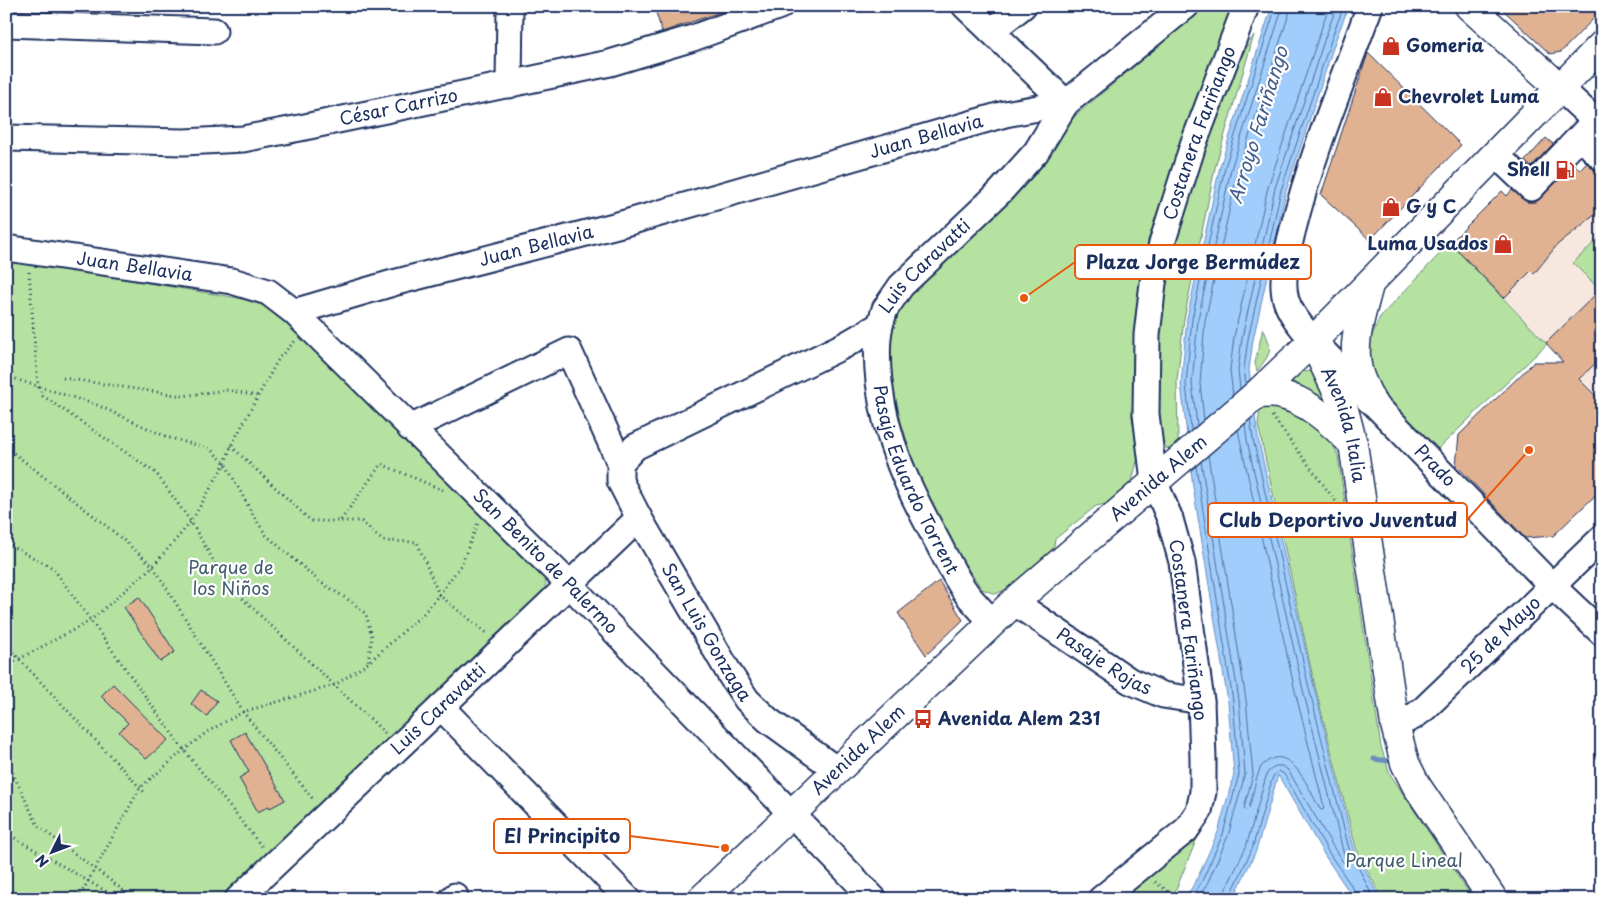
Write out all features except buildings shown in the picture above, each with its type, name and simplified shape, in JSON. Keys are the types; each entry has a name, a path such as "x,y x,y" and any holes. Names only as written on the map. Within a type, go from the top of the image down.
{"main road":[{"path":"1470,6 1560,88"},
{"name":"Avenida Alem","path":"702,899 1014,602 1176,463 1262,402 1313,341 1602,45"},
{"path":"1370,283 1358,329 1355,350 1358,371 1370,399"},
{"name":"Avenida Italia","path":"1313,341 1342,402 1353,444 1395,725 1405,764 1416,785 1492,899"},
{"path":"1262,402 1278,394 1299,401 1326,419 1353,444"}],"street":[{"path":"509,85 510,6"},
{"name":"César Carrizo","path":"6,138 184,142 243,139 610,63 693,38 780,6"},
{"path":"965,6 1066,103"},
{"path":"991,31 1023,6"},
{"name":"Luis Caravatti","path":"620,463 635,447 845,345 880,325 884,309 901,286 1000,192 1036,152 1066,103 1186,6"},
{"name":"Costanera Fariñango","path":"1101,899 1186,830 1199,811 1203,792 1201,701 1182,562 1170,519 1154,482 1146,414 1147,335 1153,283 1162,243 1193,145 1246,6"},
{"name":"Avenida Italia","path":"1313,341 1293,315 1286,299 1284,284 1287,253 1304,185 1370,6"},
{"path":"6,24 214,31"},
{"path":"1560,88 1600,128"},
{"name":"Juan Bellavia","path":"6,248 232,281 268,292 294,312 393,284 639,220 1005,114 1066,103"},
{"path":"1496,155 1531,188 1600,128"},
{"path":"1600,128 1591,147 1602,158"},
{"name":"San Benito de Palermo","path":"294,312 569,584 874,899"},
{"name":"Pasaje Eduardo Torrent","path":"880,325 878,335 878,378 882,410 894,450 912,495 954,572 967,593 992,622"},
{"name":"Prado","path":"1313,341 1552,586 1602,633"},
{"name":"San Luis Gonzaga","path":"410,428 569,351 620,463 620,481 639,518 731,676 747,700 768,720 837,770"},
{"name":"Luis Caravatti","path":"244,897 639,518"},
{"name":"25 de Mayo","path":"1395,725 1413,717 1425,708 1602,538"},
{"name":"Pasaje Rojas","path":"1014,602 1130,681 1163,695 1201,701"},
{"path":"441,707 628,899"}],"path":[{"path":"28,269 38,386 43,396 156,473 191,522 223,577 245,601 385,734"},
{"path":"6,666 90,621 152,566 191,522 225,463 258,396 280,358 300,336"},
{"path":"6,376 97,405 167,438 210,449 225,463 266,535 320,582 352,602 366,614 372,637 368,662"},
{"path":"63,378 183,396 226,390 258,396"},
{"path":"1262,402 1337,503"},
{"path":"232,446 311,521 361,521 383,541 416,542 439,595 489,634"},
{"path":"6,447 114,532 152,566 243,712 315,802"},
{"path":"341,521 381,464 449,493"},
{"path":"78,899 140,788 207,732 243,712 335,685 368,662 423,614 439,595 461,565 481,515"},
{"path":"6,543 54,568 90,621 184,750 265,850"},
{"path":"6,645 146,794"},
{"path":"6,759 38,826 135,899"},
{"path":"6,833 119,899"},
{"path":"1137,869 1178,898"},
{"path":"6,885 15,899"}],"shaded area":[{"path":"1602,209 1602,401 1504,298 1531,271 1535,274 1557,245"}],"green space":[{"path":"1206,6 1234,6 1135,333 1132,416 1138,458 1132,481 1106,504 1096,506 1055,539 1053,551 1008,589 995,594 982,589 953,547 917,473 901,422 889,369 889,339 901,308 917,288 996,211 1070,120"},
{"path":"1254,35 1215,168 1184,319 1177,381 1178,441 1170,450 1161,445 1158,412 1157,332 1173,242 1203,149 1241,57"},
{"path":"1602,235 1602,292 1573,263"},
{"path":"1450,243 1547,344 1438,449 1384,395 1372,369 1369,342 1380,317"},
{"name":"Parque de los Niños","path":"6,262 29,263 238,298 265,306 290,320 543,573 546,583 543,593 223,899 6,899"},
{"path":"1263,328 1268,341 1269,351 1266,359 1257,371 1255,363"},
{"path":"1311,371 1317,378 1332,414 1283,389 1301,372"},
{"name":"Parque Lineal","path":"1268,403 1286,403 1331,438 1338,456 1381,747 1390,774 1473,899 1382,899 1356,848 1315,687 1258,425 1260,408"},
{"path":"1200,831 1172,899 1116,899"}],"water":[{"name":"Arroyo Fariñango","path":"1272,6 1349,6 1336,39 1286,191 1253,340 1249,370 1258,438 1314,687 1354,848 1380,899 1354,899 1325,856 1278,775 1256,851 1233,899 1185,899 1197,879 1218,832 1234,774 1228,702 1193,487 1181,384 1187,318 1220,166"}],"waterway":[{"path":"1374,759 1397,762"}],"place":[{"name":"Gomeria","path":"1391,46"},
{"name":"Chevrolet Luma","path":"1383,97"},
{"name":"Shell","path":"1565,170"},
{"name":"G y C","path":"1391,207"},
{"name":"Luma Usados","path":"1503,244"},
{"name":"Plaza Jorge Bermúdez","path":"1024,298"},
{"name":"Club Deportivo Juventud","path":"1529,450"},
{"name":"Avenida Alem 231","path":"923,719"},
{"name":"El Principito","path":"725,848"}]}
